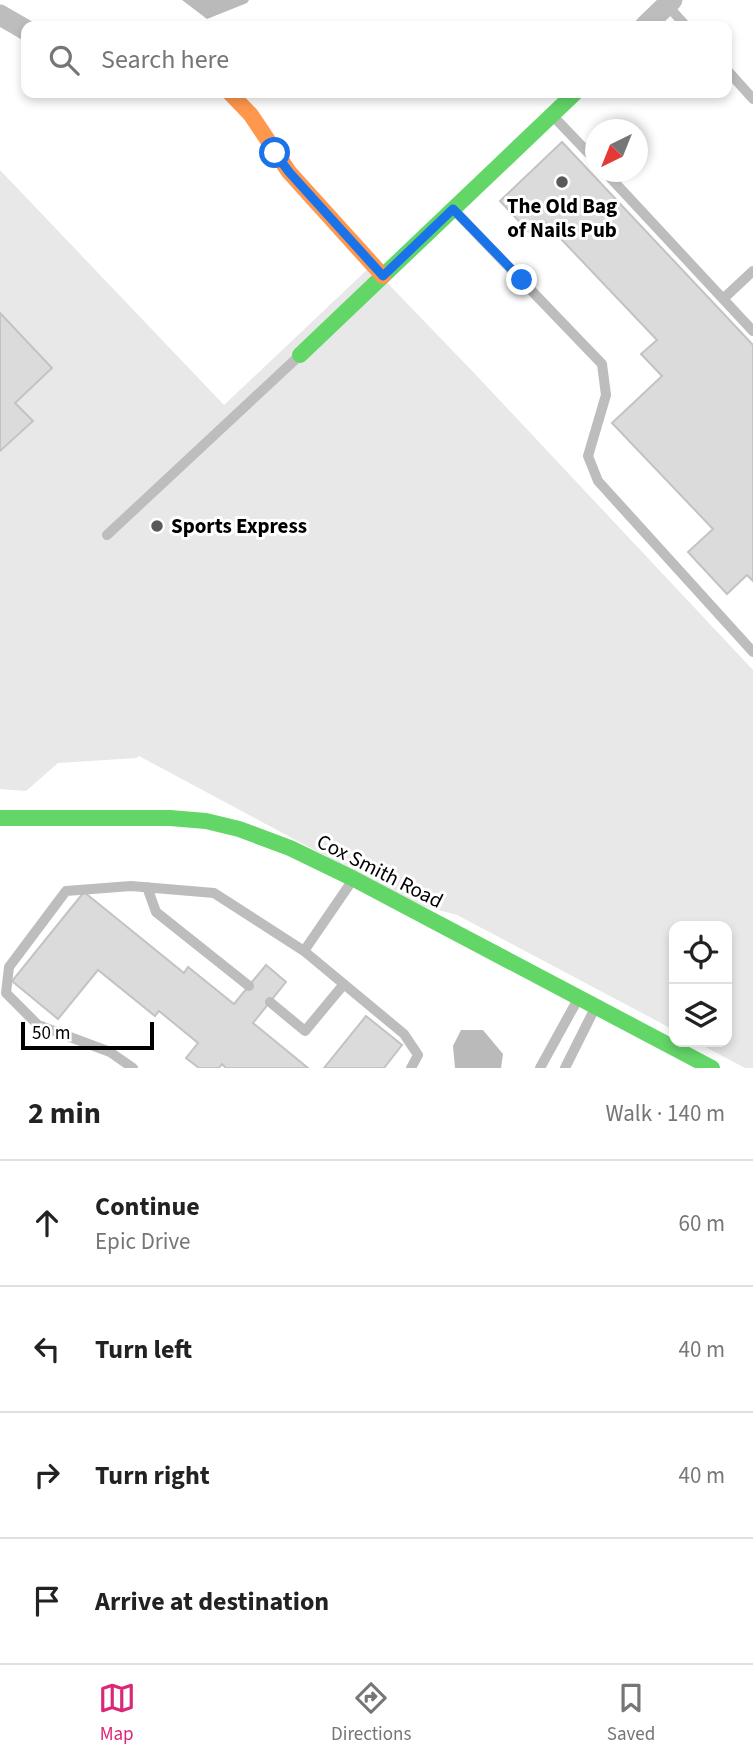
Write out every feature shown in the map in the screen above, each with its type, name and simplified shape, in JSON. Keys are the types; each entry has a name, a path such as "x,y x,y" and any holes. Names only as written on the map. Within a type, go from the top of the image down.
{"street":[{"path":"650,21 670,3"},
{"path":"0,15 21,27"},
{"path":"235,98 251,115 289,172 383,276"},
{"path":"300,355 570,98"},
{"name":"Cox Smith Road","path":"0,818 170,818 206,821 239,829 290,848 354,879 712,1068"}],"lane":[{"path":"670,3 683,21"},
{"path":"732,76 753,99"},
{"path":"552,115 585,150"},
{"path":"614,182 753,331"},
{"path":"453,209 602,365 606,396 588,456 598,481 753,652"},
{"path":"723,299 753,271"},
{"path":"107,535 300,355"},
{"path":"304,951 354,879"},
{"path":"147,887 156,912 249,986"},
{"path":"133,1068 110,1052 38,1025 6,993 9,967 66,891 147,887 214,893 304,951 404,1034 418,1055 411,1068"},
{"path":"270,1002 305,1031 344,984"},
{"path":"540,1068 578,999"},
{"path":"565,1068 595,1008"}],"shaded area":[{"path":"182,0 249,0 207,19"},
{"path":"0,170 224,405 371,266 753,670 753,1068 745,1068 705,1047 732,1047 732,921 669,921 669,1027 457,915 415,904 139,756 58,763 26,791 0,789"},
{"path":"461,1030 483,1030 503,1054 501,1068 455,1068 453,1046"}],"building":[{"path":"562,142 585,166 585,182 600,182 753,345 753,581 747,575 727,594 688,552 713,529 612,423 662,376 641,354 657,340 544,221 531,234 500,201"},
{"path":"0,313 52,368 15,403 33,421 0,451"},
{"path":"84,892 184,973 188,967 234,1004 266,965 286,982 253,1023 308,1068 226,1068 222,1064 219,1068 199,1068 186,1058 198,1043 159,1011 155,1016 98,970 58,1019 12,981"},
{"path":"366,1016 402,1045 384,1068 324,1068"}],"traffic: fast":[{"path":"300,355 570,98"},
{"path":"0,818 170,818 206,821 239,829 290,848 354,879 712,1068"}],"traffic: slow":[{"path":"235,98 251,115 289,172 383,276"}],"place":[{"name":"The Old Bag of Nails Pub","path":"562,182"},
{"name":"Sports Express","path":"157,526"}],"route":[{"path":"275,153 383,276 453,209 522,280"}]}
